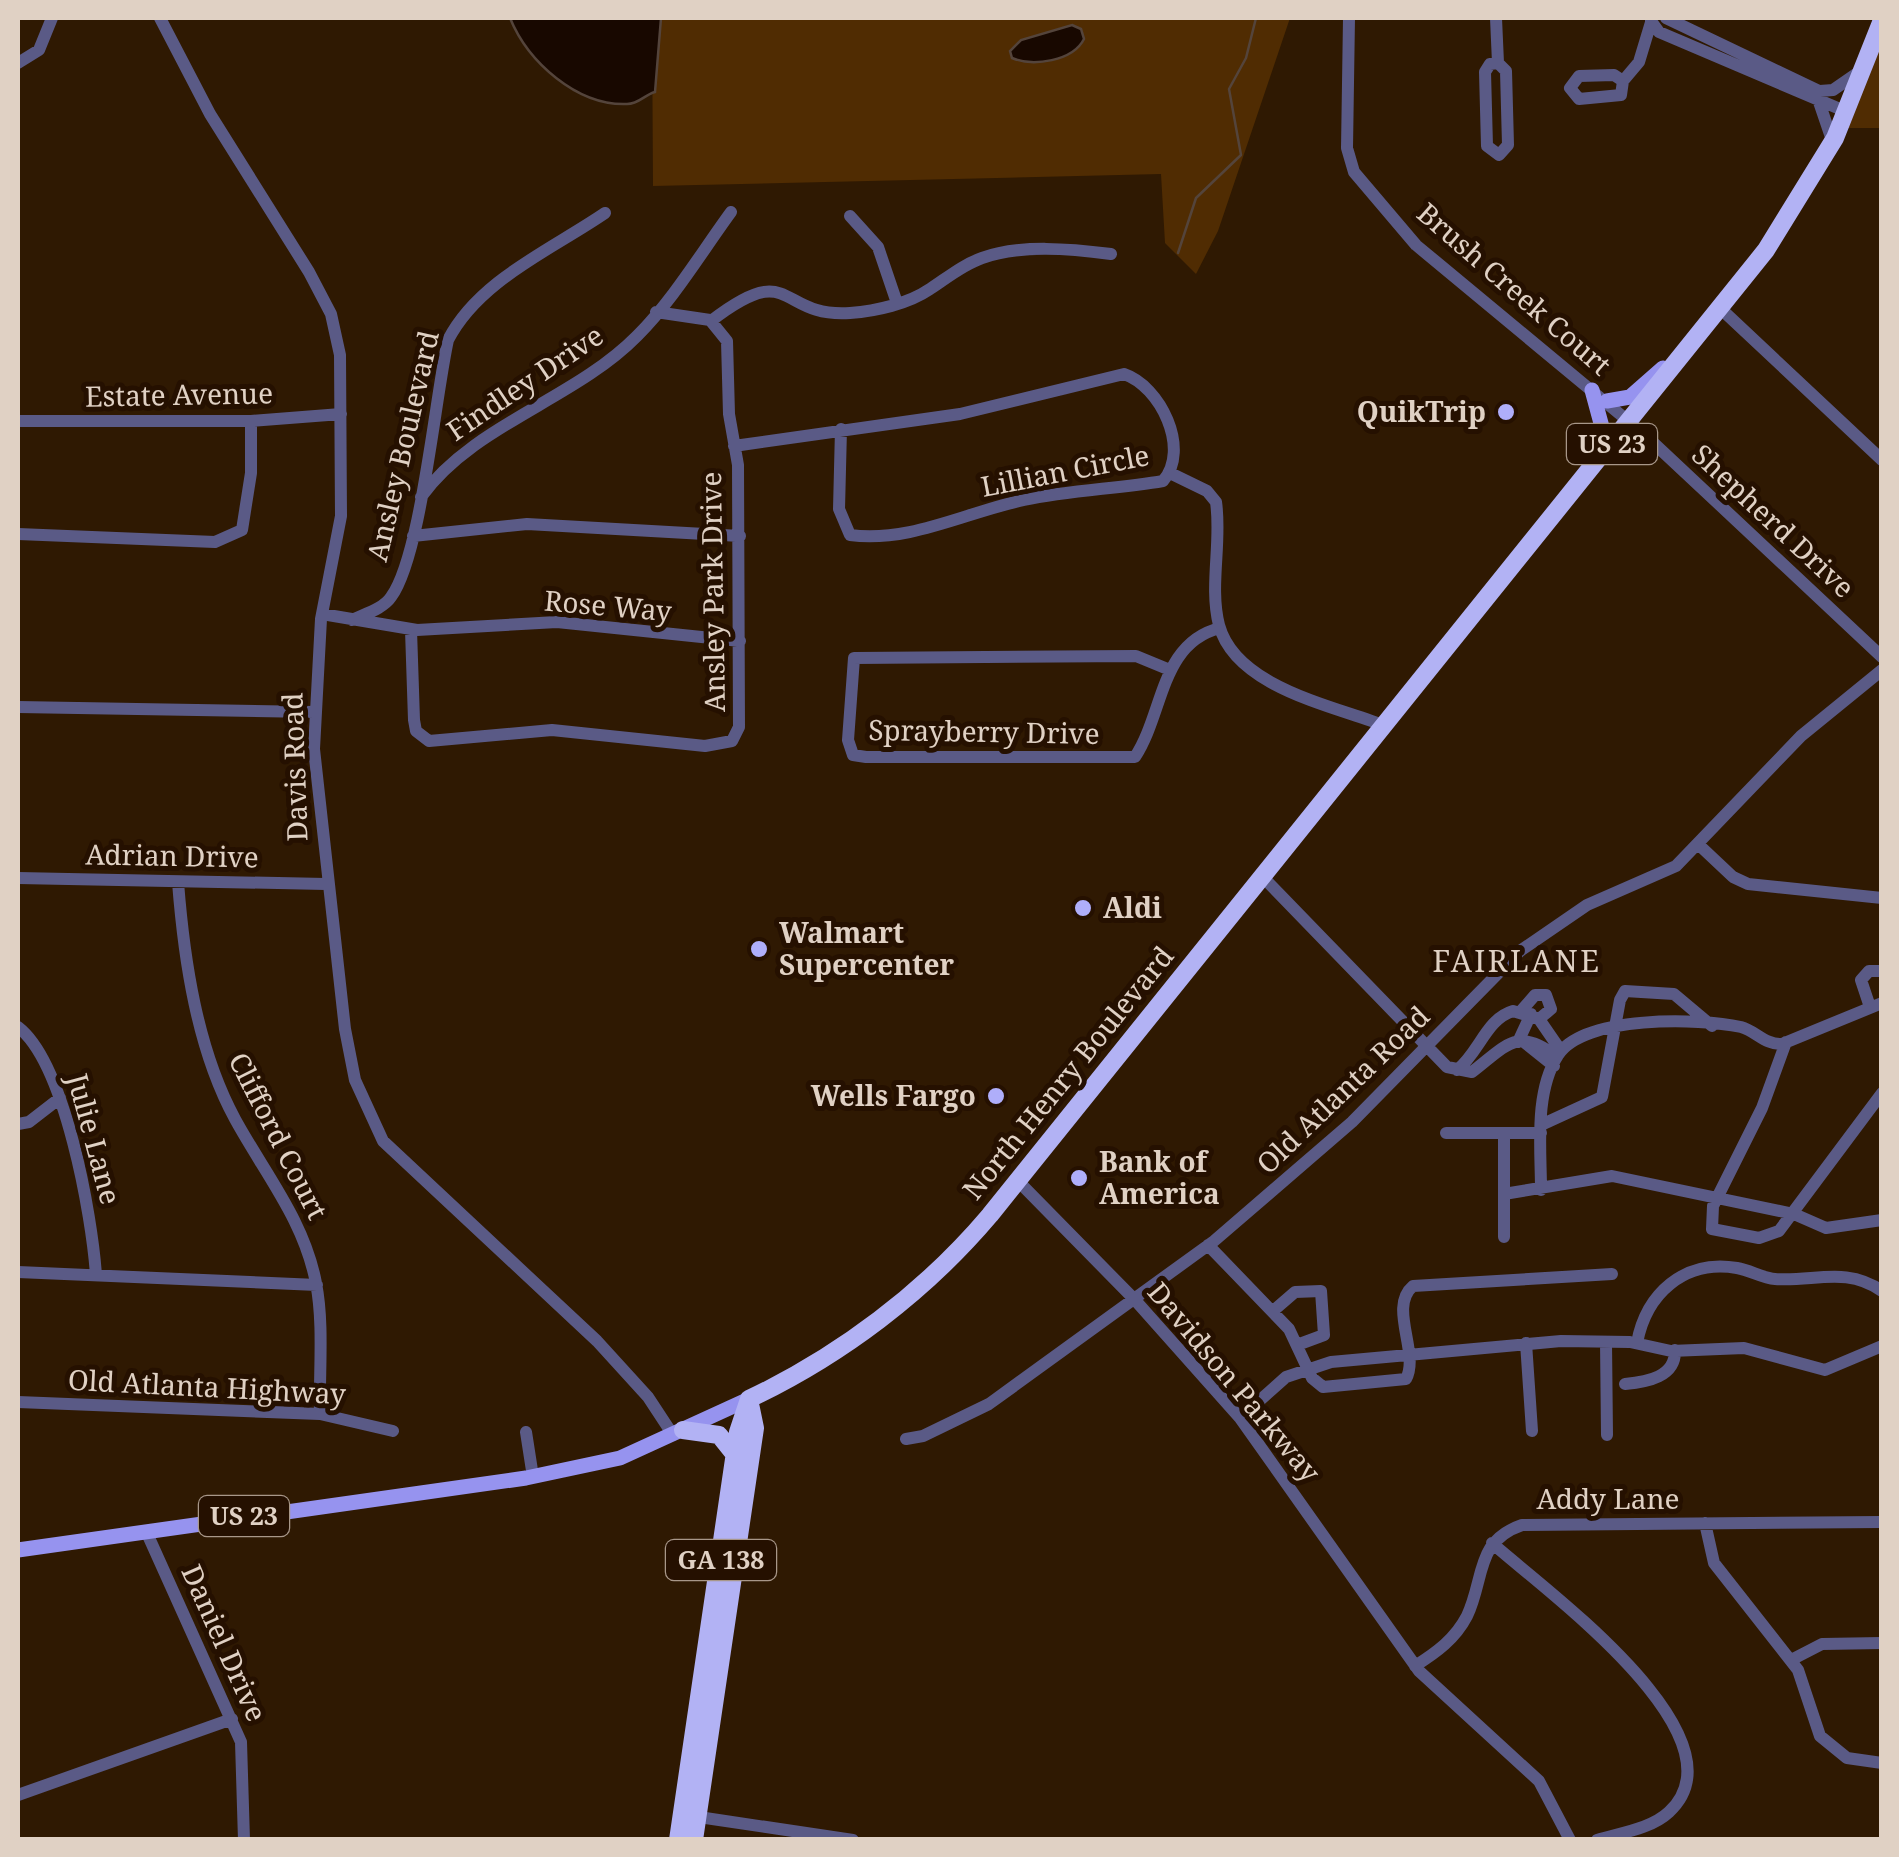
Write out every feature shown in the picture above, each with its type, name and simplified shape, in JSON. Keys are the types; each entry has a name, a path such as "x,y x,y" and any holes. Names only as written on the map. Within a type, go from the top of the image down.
{"highway":[{"name":"North Henry Boulevard","path":"749,1398 808,1368 904,1300 966,1243 1766,250 1832,143 1882,20"},
{"name":"GA 138","path":"694,1840 690,1815 735,1455 749,1398"},
{"name":"GA 138","path":"678,1840 690,1815 755,1428 749,1398"},
{"path":"678,1432 719,1435 735,1455"}],"main road":[{"path":"1607,401 1630,397 1698,334"},
{"path":"1592,390 1602,427 1592,469"},
{"name":"North Henry Boulevard","path":"18,1550 533,1477 620,1458 749,1398"}],"street":[{"path":"18,63 39,50 52,18"},
{"name":"Davis Road","path":"160,18 210,114 309,272 331,314 340,355 341,516 322,614 314,712 326,884 354,1080 383,1141 597,1342 678,1432"},
{"name":"Brush Creek Court","path":"1349,18 1346,148 1354,172 1416,245 1630,421"},
{"path":"1496,18 1498,63 1505,70 1508,147 1500,155 1488,148 1486,119 1485,71 1498,63"},
{"path":"1624,81 1639,62 1653,18"},
{"path":"1653,18 1659,32 1849,108"},
{"path":"1814,93 1841,86 1865,68"},
{"path":"1814,93 1832,143"},
{"path":"1486,119 1507,118"},
{"name":"Findley Drive","path":"419,500 438,472 606,362 638,336 731,212"},
{"name":"Ansley Boulevard","path":"352,620 392,596 414,536 440,378 448,340 458,320 498,283 605,213"},
{"path":"850,216 878,247 897,304"},
{"path":"656,312 712,321 758,290 774,290 833,312 897,304 993,254 1111,254"},
{"path":"1720,308 1882,460"},
{"name":"Ansley Park Drive","path":"411,630 414,720 416,731 429,741 552,730 723,745 732,741 739,727 740,536 727,341 712,321"},
{"name":"Lillian Circle","path":"734,446 840,429 960,414 1124,374 1147,384 1163,406 1172,452 1170,474 1163,481 1027,499 909,533 862,537 850,535 840,516 840,429"},
{"name":"Estate Avenue","path":"18,421 251,420 340,414"},
{"path":"18,534 215,542 232,536 242,530 247,504 251,420"},
{"name":"Shepherd Drive","path":"1630,421 1882,658"},
{"path":"1170,474 1207,490 1216,502 1220,628 1253,671 1316,704 1386,726"},
{"path":"414,536 527,524 740,536"},
{"path":"322,614 411,630"},
{"name":"Rose Way","path":"411,630 557,622 740,641"},
{"name":"Sprayberry Drive","path":"1170,670 1136,656 854,658 848,740 853,754 866,757 1135,757 1145,741 1170,670 1188,640 1220,628"},
{"name":"Old Atlanta Road","path":"906,1438 923,1436 990,1404 1208,1245 1294,1175 1426,1048 1485,982 1552,925 1676,866 1801,736 1882,670"},
{"path":"18,707 314,712"},
{"path":"1699,845 1733,877 1748,884 1882,898"},
{"path":"1262,876 1426,1048 1457,1070 1472,1072 1495,1050 1521,1042 1557,1058"},
{"name":"Adrian Drive","path":"18,878 326,884"},
{"name":"Clifford Court","path":"178,882 194,994 208,1054 234,1117 298,1224 316,1285 320,1414"},
{"path":"1557,1058 1616,1024 1743,1028 1772,1044 1786,1042 1876,1005 1861,980 1869,972 1882,971"},
{"path":"1446,1133 1541,1129 1602,1097 1621,995 1632,990 1674,994 1712,1026"},
{"path":"1457,1070 1473,1056 1494,1021 1530,1015"},
{"path":"1521,1042 1530,1015"},
{"path":"1530,1015 1557,1058 1541,1129 1542,1190"},
{"name":"Julie Lane","path":"18,1027 46,1062 60,1098 94,1241 96,1275"},
{"path":"1786,1042 1762,1108 1716,1198 1709,1222 1714,1230 1765,1238 1779,1231 1882,1093"},
{"path":"18,1124 29,1122 60,1098"},
{"path":"1504,1133 1504,1237"},
{"path":"1504,1194 1606,1176 1794,1214 1826,1228 1882,1220"},
{"name":"Davidson Parkway","path":"1017,1180 1134,1300 1240,1418 1415,1666 1539,1780 1570,1840"},
{"path":"1208,1245 1272,1311 1323,1387 1401,1381 1409,1375 1404,1296 1413,1286 1612,1274"},
{"path":"1637,1344 1643,1316 1657,1295 1680,1276 1700,1269 1737,1268 1776,1279 1837,1274 1882,1291"},
{"path":"18,1272 316,1285"},
{"path":"1272,1311 1295,1292 1321,1291 1325,1333 1298,1345"},
{"path":"1606,1342 1607,1435"},
{"path":"1240,1418 1286,1377 1308,1369 1409,1354 1526,1343 1606,1342 1676,1350 1744,1348 1825,1370 1882,1346"},
{"path":"1526,1343 1532,1431"},
{"path":"1625,1384 1668,1372 1676,1362 1676,1350"},
{"name":"Old Atlanta Highway","path":"18,1402 320,1414 393,1431"},
{"path":"526,1432 533,1477"},
{"name":"Addy Lane","path":"1492,1544 1511,1529 1536,1522 1882,1522"},
{"path":"1704,1523 1714,1563 1792,1660 1824,1742 1851,1760 1882,1762"},
{"name":"Daniel Drive","path":"146,1531 232,1719 245,1770 244,1840"},
{"path":"1415,1666 1442,1648 1459,1630 1473,1600 1481,1562 1492,1544 1631,1667 1686,1744 1687,1780 1670,1811 1650,1823 1598,1840"},
{"path":"1792,1660 1822,1644 1882,1642"},
{"path":"18,1796 232,1719"},
{"path":"690,1815 852,1840"}],"shaded area":[{"path":"510,18 661,18 655,92 627,104 590,98 542,65"},
{"path":"652,18 1290,18 1218,231 1196,274 1165,243 1161,174 653,186"},
{"path":"1072,25 1081,29 1084,39 1071,53 1041,62 1012,58 1010,51 1021,40"},
{"path":"1881,38 1881,128 1846,128"}],"waterway":[{"path":"1178,253 1196,198 1241,155 1229,89 1246,58 1256,18"}],"place":[{"name":"QuikTrip","path":"1506,412"},
{"name":"Aldi","path":"1083,908"},
{"name":"Walmart Supercenter","path":"759,949"},
{"name":"Wells Fargo","path":"996,1096"},
{"name":"Bank of America","path":"1079,1178"}],"district":[{"name":"FAIRLANE","path":"1517,962"}]}
